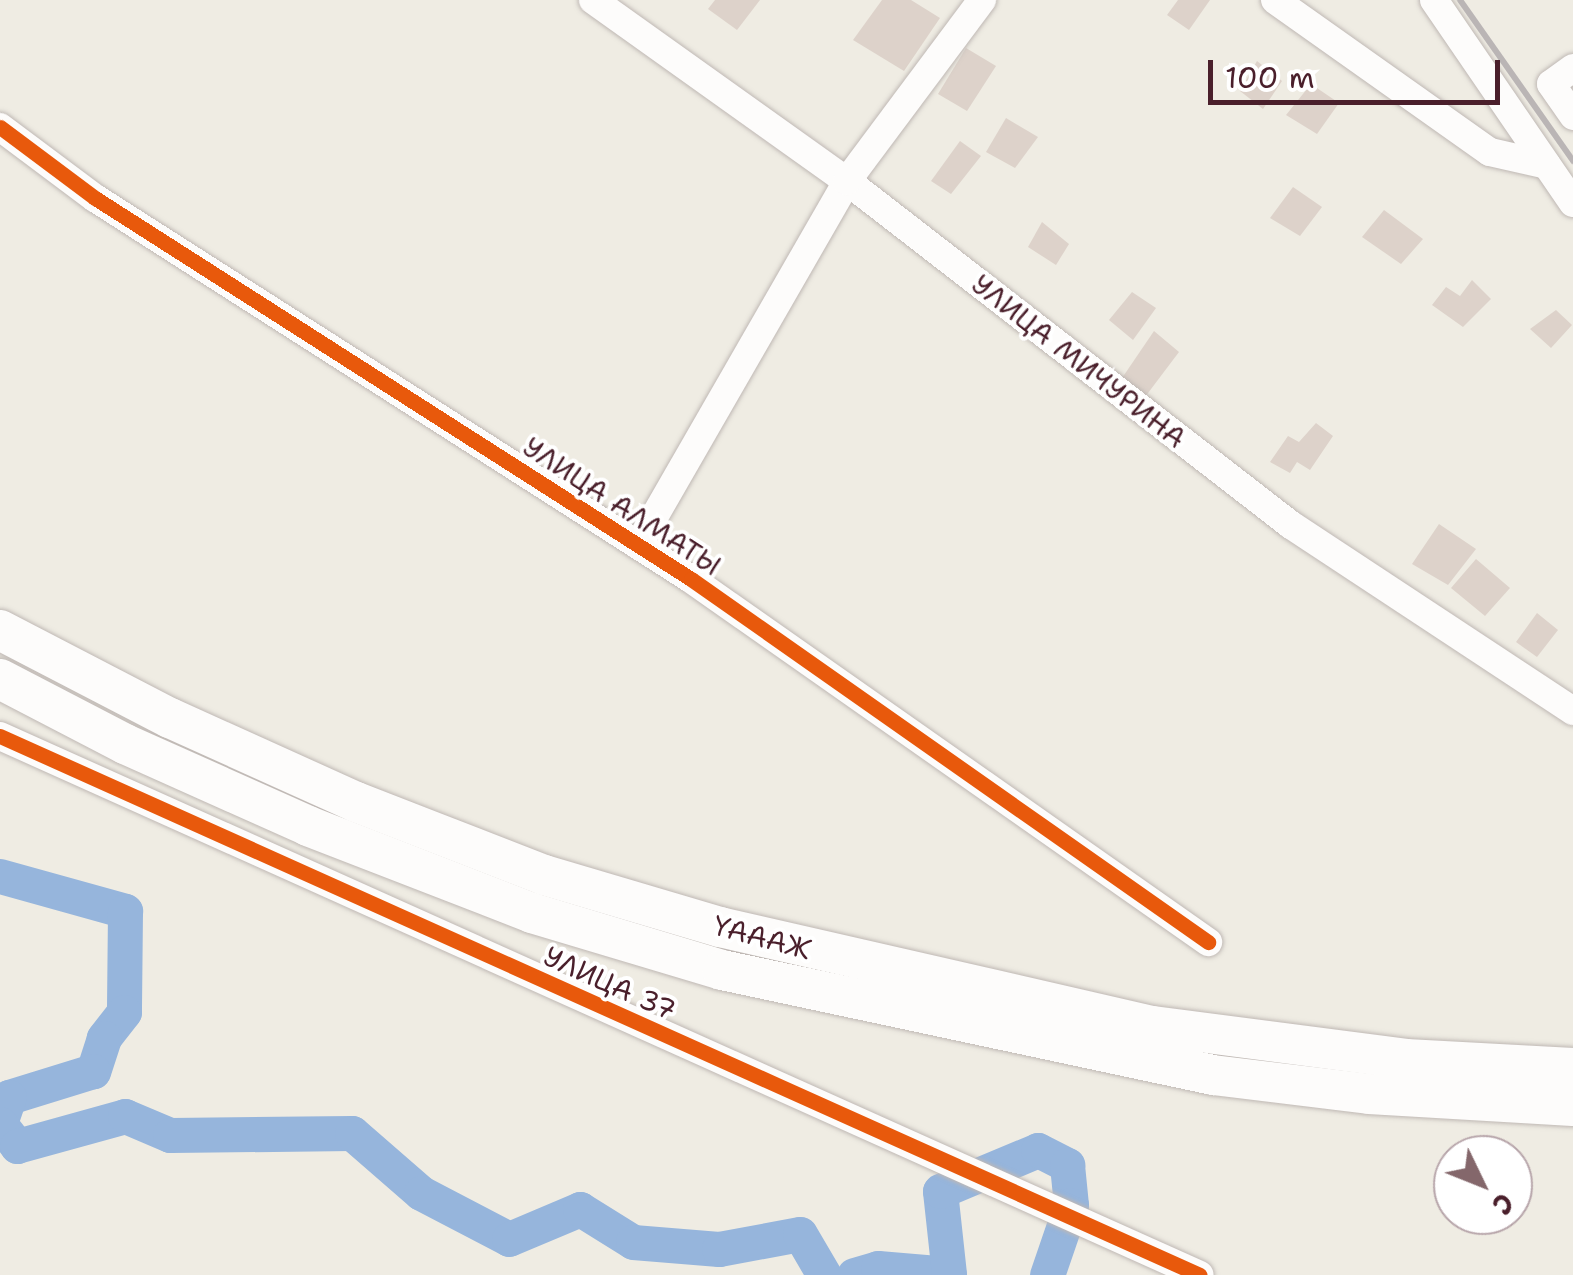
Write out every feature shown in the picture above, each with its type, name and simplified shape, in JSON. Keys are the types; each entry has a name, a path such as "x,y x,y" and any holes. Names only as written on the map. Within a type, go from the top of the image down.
{"highway":[{"name":"ҮАААЖ","path":"0,630 170,718 356,802 544,875 720,927 1153,1026 1406,1059 1573,1068"},
{"name":"ҮАААЖ","path":"0,678 125,744 308,826 532,912 722,970 1194,1072 1369,1094 1573,1106"}],"street":[{"name":"УЛИЦА МИЧУРИНА","path":"593,0 847,181 1290,525 1573,712"},
{"path":"638,545 847,181 982,0"},
{"path":"1274,0 1490,152 1547,165"},
{"path":"1434,0 1573,203"},
{"path":"1573,68 1551,84 1573,116"},
{"name":"УЛИЦА АЛМАТЫ","path":"0,127 94,198 638,545 1208,942"},
{"name":"УЛИЦА 37","path":"0,736 1200,1275"}],"building":[{"path":"715,0 760,0 737,30 708,9"},
{"path":"882,0 911,0 940,18 904,71 853,40"},
{"path":"1178,0 1210,0 1189,30 1167,15"},
{"path":"966,48 996,66 967,111 938,94"},
{"path":"1257,61 1282,81 1263,109 1240,91"},
{"path":"1311,84 1339,103 1317,134 1286,115"},
{"path":"1006,118 1038,137 1015,168 986,152"},
{"path":"960,141 981,156 951,194 931,181"},
{"path":"1293,187 1322,207 1300,236 1270,218"},
{"path":"1384,210 1423,239 1401,264 1362,237"},
{"path":"1042,222 1069,244 1056,265 1028,247"},
{"path":"1472,280 1491,299 1463,327 1432,305 1446,287 1460,296"},
{"path":"1132,292 1156,308 1133,340 1109,320"},
{"path":"1556,310 1572,325 1551,348 1530,329"},
{"path":"1154,331 1179,352 1145,397 1120,381"},
{"path":"1316,423 1333,436 1310,470 1297,462 1290,473 1270,462 1288,436 1299,442"},
{"path":"1439,524 1476,549 1448,585 1412,564"},
{"path":"1476,559 1510,588 1485,616 1451,588"},
{"path":"1537,613 1558,630 1537,657 1516,642"}],"waterway":[{"path":"0,876 125,911 124,1012 104,1038 93,1071 9,1097 0,1123"},
{"path":"0,1124 17,1146 125,1116 170,1135 352,1133 421,1193 509,1239 580,1209 633,1242 719,1249 800,1234 824,1275"},
{"path":"854,1275 878,1268 949,1274 940,1191 1038,1150 1067,1165 1071,1205 1047,1275"}],"railway":[{"path":"1460,0 1573,161"}],"cycle path":[{"path":"0,127 95,198 691,579 1208,942"},
{"path":"0,736 1200,1275"}]}
